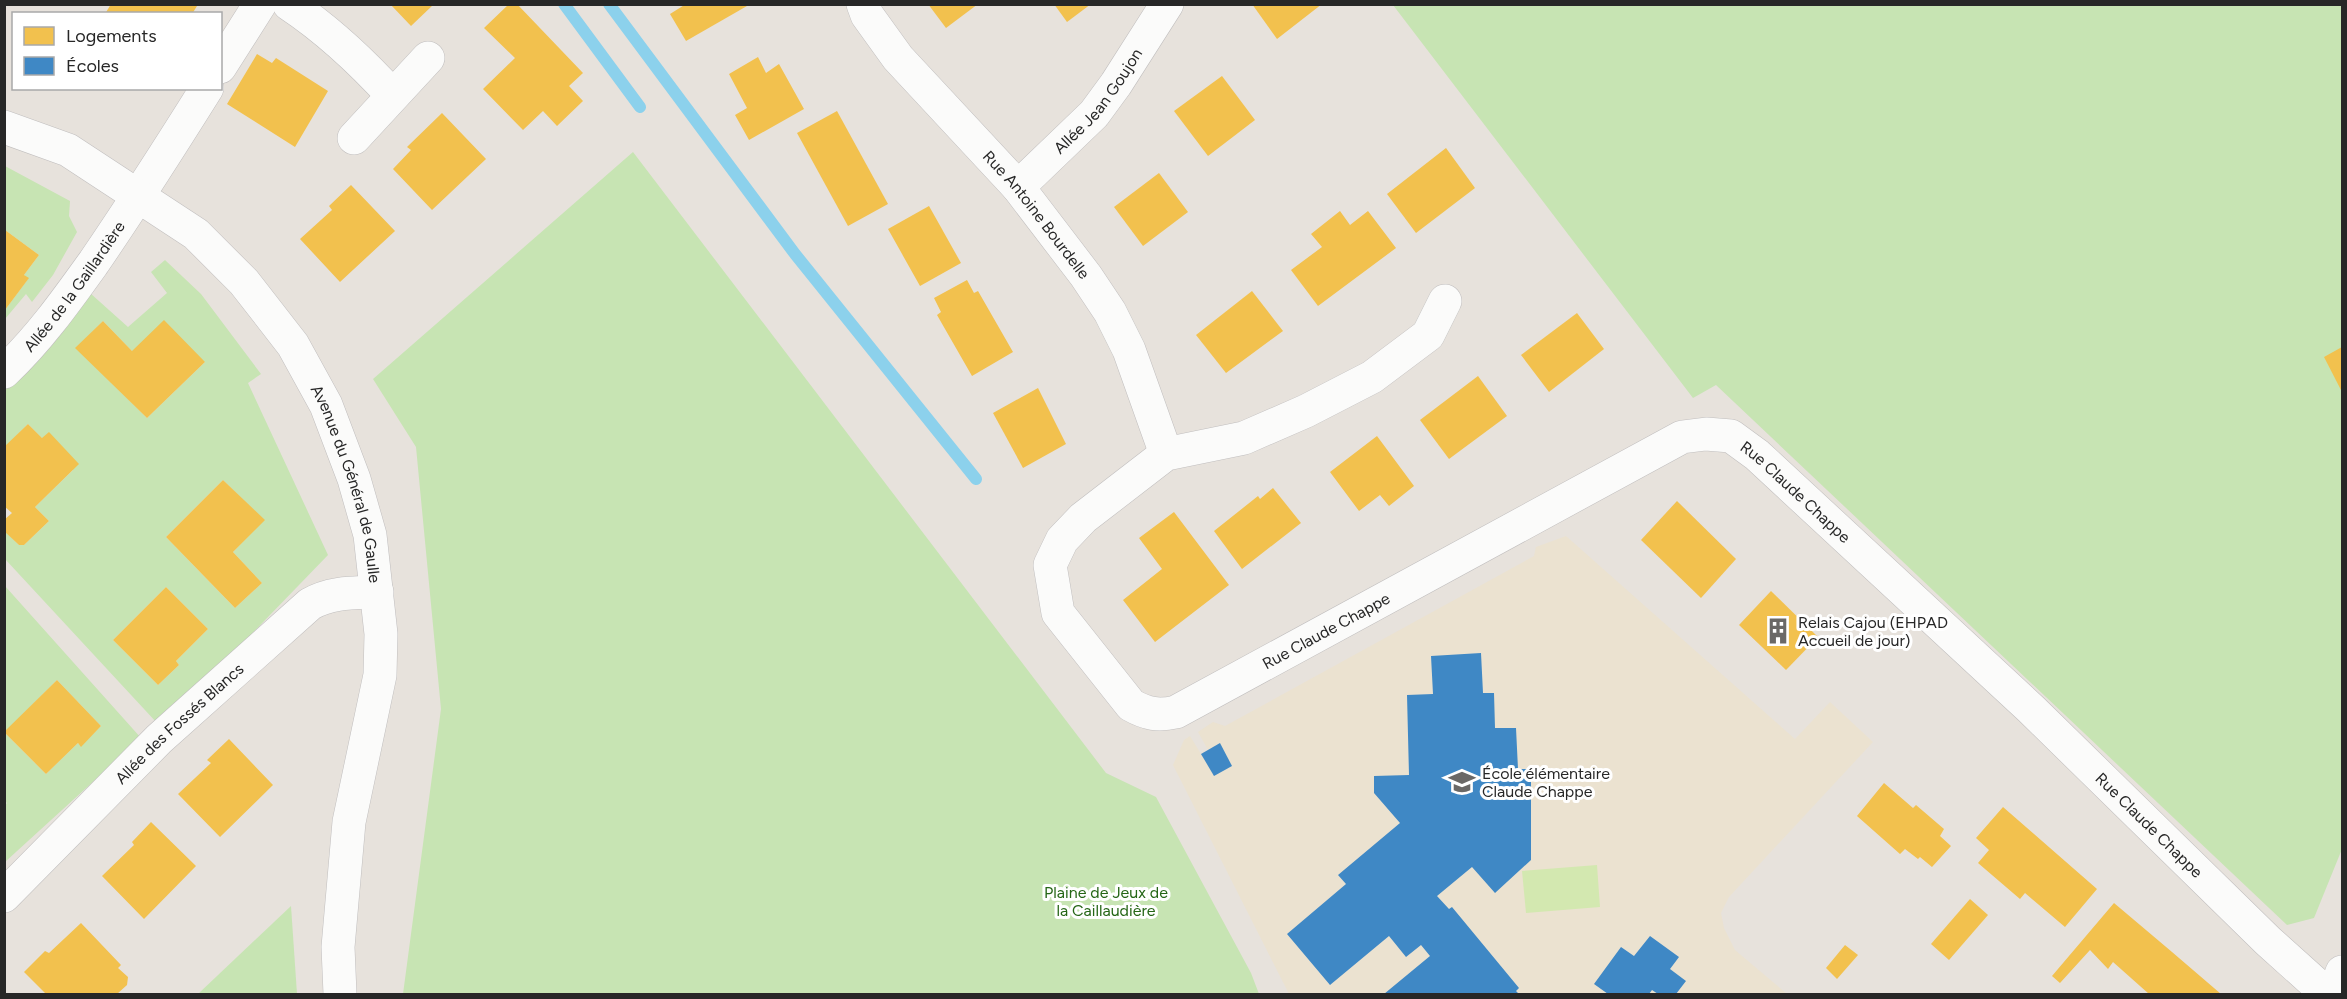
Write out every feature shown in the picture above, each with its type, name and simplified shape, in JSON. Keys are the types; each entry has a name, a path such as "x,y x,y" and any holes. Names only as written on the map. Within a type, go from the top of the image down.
{"street":[{"path":"222,64 260,4"},
{"path":"289,4 313,20 355,55 393,95"},
{"name":"Rue Antoine Bourdelle","path":"863,4 867,15 897,58 1018,188 1086,276 1110,312 1129,350 1166,454"},
{"name":"Allée Jean Goujon","path":"1018,188 1094,114 1167,4"},
{"path":"354,138 428,58"},
{"name":"Allée de la Gaillardière","path":"4,372 32,346 45,329 139,195 206,90"},
{"name":"Avenue du Général de Gaulle","path":"4,127 68,150 196,234 244,282 293,345 326,405 354,479 370,535 381,634 380,675 349,822 338,947 340,994"},
{"path":"1166,454 1244,438 1306,411 1372,377 1428,334 1446,301"},
{"name":"Rue Claude Chappe","path":"1166,454 1083,518 1062,540 1050,565 1058,613 1131,705 1144,712 1160,716 1176,712 1682,437 1706,434 1731,436 1757,455 2031,709 2268,941 2327,994"},
{"name":"Allée des Fossés Blancs","path":"4,896 159,740 310,604 324,596 377,592"},
{"path":"2334,994 2343,972"}],"shaded area":[{"path":"1566,536 1795,739 1830,702 1873,742 1729,897 1721,913 1724,928 1735,950 1787,994 1289,994 1173,765 1184,740 1190,736 1201,754 1208,750 1198,732 1213,722 1225,726 1534,556 1536,547"}],"green space":[{"path":"1393,5 2342,5 2342,849 2314,918 2287,925 1716,385 1693,398"},
{"name":"Plaine de Jeux de la Caillaudière","path":"633,152 1106,773 1156,797 1251,973 1259,994 403,994 441,709 416,447 373,379"},
{"path":"5,166 70,201 69,216 77,232 53,275 32,302 26,294 5,319 5,310 28,279 24,275 39,255 5,230"},
{"path":"165,260 201,294 261,374 248,383 328,555 213,674 157,723 5,559 5,531 19,545 24,545 49,521 35,507 73,470 28,424 5,447 5,390 31,364 90,293 128,327 167,293 151,272","holes":["103,321 132,351 205,362 147,418 76,348","223,480 264,520 233,552 262,583 235,608 166,537","166,587 208,629 176,661 179,665 158,685 113,640"]},
{"path":"5,586 141,738 5,862 4,806 7,803 4,800 5,733 46,774 78,743 81,746 101,726 57,680 5,732"},
{"path":"1597,865 1600,907 1526,913 1522,871"},
{"path":"291,906 297,994 198,994"}],"building: Logements":[{"path":"111,4 193,4 197,6 193,12 106,12"},
{"path":"509,4 517,4 583,73 569,86 583,101 557,126 543,111 523,130 483,89 515,58 484,28"},
{"path":"686,4 746,4 747,6 686,41 670,14"},
{"path":"928,4 978,4 946,28"},
{"path":"1054,4 1091,4 1067,22"},
{"path":"1252,4 1322,4 1277,39"},
{"path":"391,5 433,5 411,26"},
{"path":"257,54 272,63 276,58 328,91 295,147 227,104"},
{"path":"758,57 766,73 779,64 804,109 749,140 735,115 747,108 729,74"},
{"path":"1222,76 1255,120 1208,156 1174,111"},
{"path":"837,111 888,204 848,226 797,133"},
{"path":"442,113 486,159 432,210 393,169 411,150 407,147"},
{"path":"1446,148 1475,188 1416,233 1387,194"},
{"path":"1159,173 1188,212 1143,246 1114,207"},
{"path":"351,185 395,231 340,282 300,239 332,210 329,206"},
{"path":"929,206 961,263 920,286 888,229"},
{"path":"1340,211 1350,225 1368,211 1396,248 1318,306 1291,270 1322,247 1311,234"},
{"path":"5,230 39,255 24,275 29,278 5,310"},
{"path":"967,280 974,293 978,291 1013,352 972,376 937,315 941,312 934,298"},
{"path":"1252,291 1283,331 1226,373 1196,335"},
{"path":"1577,313 1604,349 1549,392 1521,355"},
{"path":"164,320 205,362 147,418 75,348 103,321 132,351"},
{"path":"2342,347 2342,392 2324,357"},
{"path":"1478,376 1507,416 1449,459 1420,420"},
{"path":"1038,388 1066,444 1023,468 993,413"},
{"path":"28,424 42,438 49,432 79,464 35,507 49,521 24,545 19,545 4,531 4,520 12,513 4,506 4,447"},
{"path":"1377,436 1414,486 1389,506 1380,495 1359,511 1330,472"},
{"path":"223,480 265,520 233,552 262,583 235,608 166,537"},
{"path":"1273,488 1301,523 1242,569 1214,531 1258,496 1260,499"},
{"path":"1677,501 1736,559 1701,598 1641,540"},
{"path":"1174,512 1229,585 1155,642 1123,600 1162,569 1139,538"},
{"path":"166,587 208,629 176,661 179,665 158,685 113,640"},
{"name":"Relais Cajou (EHPAD Accueil de jour)","path":"1771,591 1818,637 1786,670 1739,625"},
{"path":"57,680 101,726 81,747 78,743 46,774 4,732"},
{"path":"229,739 273,785 220,837 178,794 211,763 207,760"},
{"path":"1884,783 1913,808 1916,805 1944,829 1940,836 1951,846 1932,867 1905,849 1900,854 1857,816"},
{"path":"2003,807 2097,889 2065,927 2025,893 2020,899 1978,863 1989,850 1976,838"},
{"path":"151,822 196,866 144,919 102,876 134,845 132,842"},
{"path":"1970,899 1988,915 1949,960 1931,944"},
{"path":"2114,903 2221,994 2149,994 2113,962 2108,969 2090,950 2060,983 2052,976"},
{"path":"81,923 121,965 118,968 128,977 127,985 117,994 46,994 24,972 45,951 49,953"},
{"path":"1845,945 1858,955 1837,979 1826,968"}],"building: Écoles":[{"path":"1481,653 1483,693 1494,693 1495,728 1516,728 1518,769 1531,769 1531,860 1495,893 1472,867 1437,896 1449,909 1452,907 1519,988 1516,991 1519,994 1384,994 1430,956 1421,945 1406,957 1389,936 1330,985 1287,934 1346,884 1338,875 1400,823 1374,793 1374,776 1409,775 1407,695 1433,694 1431,656"},
{"path":"1220,743 1232,766 1214,776 1201,754"},
{"path":"1650,936 1679,957 1670,969 1686,981 1676,994 1658,994 1652,990 1649,994 1608,994 1594,984 1621,947 1634,956"}],"waterway":[{"path":"564,4 640,107"},
{"path":"609,4 795,254 976,479"}],"place":[{"name":"Relais Cajou (EHPAD Accueil de jour)","path":"1778,631"},
{"name":"École élémentaire Claude Chappe","path":"1462,782"}]}
